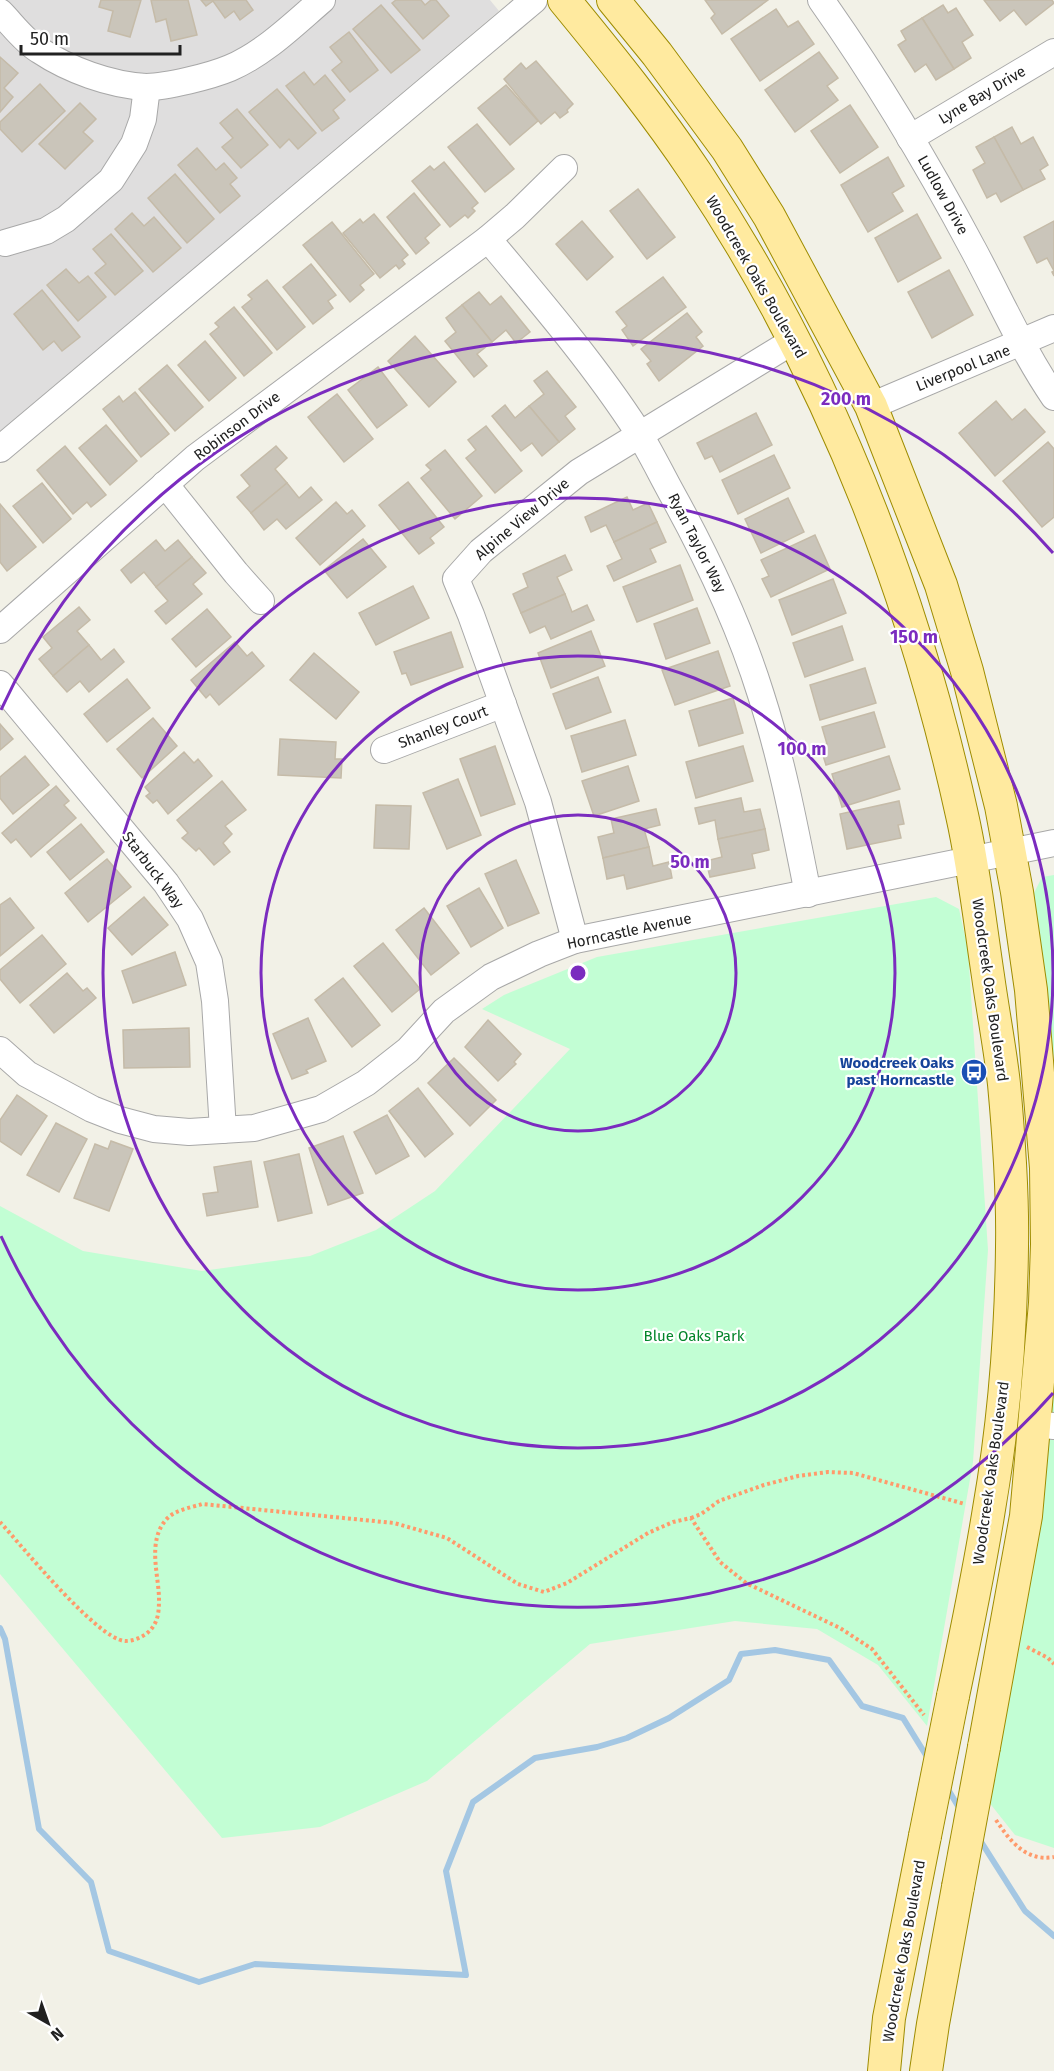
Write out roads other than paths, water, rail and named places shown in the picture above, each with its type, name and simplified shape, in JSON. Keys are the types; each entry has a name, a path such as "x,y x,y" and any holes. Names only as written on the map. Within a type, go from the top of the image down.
{"main road":[{"name":"Woodcreek Oaks Boulevard","path":"564,0 620,68 695,172 735,235 821,393 868,499 907,611 932,694 962,815 1004,1081 1012,1244 1010,1304 999,1435 990,1507 889,2018 884,2071"},
{"path":"613,0 657,54 727,150 769,216 871,406 941,585 967,671 1001,806 1031,990 1046,1168 1045,1425 1026,1516 926,2071"}],"street":[{"path":"0,12 37,49 76,70 114,82 147,87 180,82 231,68 266,47 322,0"},
{"path":"0,449 534,0"},
{"name":"Ludlow Drive","path":"820,0 910,138 974,251 1021,344 1054,397"},
{"name":"Lyne Bay Drive","path":"910,138 1054,52"},
{"path":"5,243 46,231 66,219 111,180 134,144 143,119 147,87"},
{"name":"Robinson Drive","path":"0,630 165,484 243,421 488,239 564,168"},
{"name":"Ryan Taylor Way","path":"488,239 588,362 639,434 690,526 726,602 761,695 783,776 808,894"},
{"name":"Liverpool Lane","path":"871,406 1054,328"},
{"name":"Alpine View Drive","path":"575,940 538,802 456,579 481,551 579,472 793,341"},
{"path":"165,484 236,573 261,600"},
{"name":"Starbuck Way","path":"0,684 166,883 190,920 209,962 223,1130"},
{"name":"Shanley Court","path":"384,750 503,704"},
{"path":"1009,853 1054,843"},
{"name":"Horncastle Avenue","path":"0,1050 27,1074 92,1109 120,1120 154,1129 189,1132 254,1128 321,1109 366,1083 408,1050 444,1011 491,977 575,940 1009,853"}],"waterway":[{"path":"0,1628 5,1639 39,1829 91,1882 109,1951 199,1982 255,1964 466,1975 446,1871 473,1802 535,1758 597,1747 627,1738 669,1718 729,1680 741,1654 775,1650 829,1660 862,1706 903,1718 929,1760"},
{"path":"946,1786 961,1811"},
{"path":"978,1837 1025,1911 1054,1936"}],"place":[{"name":"Woodcreek Oaks past Horncastle","path":"974,1072"}],"park label":[{"name":"Blue Oaks Park","path":"694,1336"}]}
